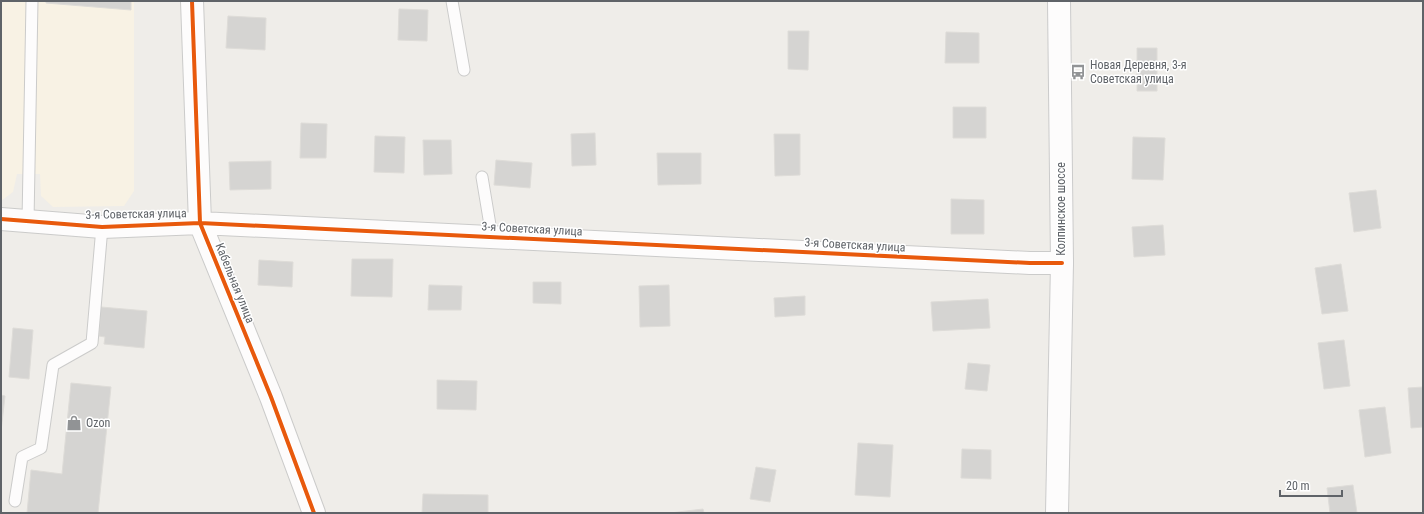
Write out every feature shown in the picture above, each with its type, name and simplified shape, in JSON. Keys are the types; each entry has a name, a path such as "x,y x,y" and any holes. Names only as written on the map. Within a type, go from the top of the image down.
{"street":[{"name":"Кабельная улица","path":"192,1 200,223 271,397 314,513"},
{"name":"Колпинское шоссе","path":"1057,513 1062,263 1059,1"},
{"name":"3-я Советская улица","path":"1,219 102,227 200,223 1014,262 1062,263"}],"lane":[{"path":"28,221 32,1"},
{"path":"452,1 464,70"},
{"path":"482,177 492,237"},
{"path":"15,501 22,457 41,448 53,365 92,343 102,227"}],"shaded area":[{"path":"1,1 134,1 134,191 124,206 53,207 41,196 40,174 17,174 13,192 1,201"}],"building":[{"path":"46,1 131,1 131,10 46,3"},
{"path":"399,9 428,10 427,41 398,40"},
{"path":"228,16 266,18 265,50 226,48"},
{"path":"788,31 809,31 808,70 788,69"},
{"path":"946,32 979,33 979,63 945,63"},
{"path":"1137,48 1157,48 1157,91 1137,91"},
{"path":"953,107 986,107 986,138 953,138"},
{"path":"301,123 327,124 326,158 300,158"},
{"path":"595,133 596,165 572,166 571,134"},
{"path":"774,134 800,134 800,175 775,176"},
{"path":"375,136 405,137 404,173 374,172"},
{"path":"1133,137 1165,138 1163,180 1132,179"},
{"path":"423,140 451,140 452,174 424,175"},
{"path":"657,153 701,153 701,184 658,185"},
{"path":"496,160 532,163 530,188 494,185"},
{"path":"271,161 271,189 230,190 229,162"},
{"path":"1376,190 1381,228 1354,232 1349,193"},
{"path":"951,199 984,200 984,234 951,234"},
{"path":"1163,225 1165,255 1134,257 1132,227"},
{"path":"352,259 393,259 392,297 351,296"},
{"path":"259,260 293,262 292,287 258,285"},
{"path":"1341,264 1348,311 1322,314 1315,268"},
{"path":"533,282 561,282 561,304 533,303"},
{"path":"429,285 462,286 461,310 428,310"},
{"path":"669,285 670,326 640,327 639,286"},
{"path":"805,296 805,315 775,317 774,298"},
{"path":"988,299 990,328 933,331 931,302"},
{"path":"101,307 147,311 144,348 104,344 105,337 99,336"},
{"path":"13,328 33,330 29,379 9,377"},
{"path":"1344,340 1350,386 1324,389 1318,343"},
{"path":"968,363 990,365 987,391 965,389"},
{"path":"437,380 477,381 476,410 437,409"},
{"path":"71,383 111,387 98,513 27,513 31,470 62,474"},
{"path":"1423,387 1423,427 1411,428 1408,388"},
{"path":"1,395 5,396 1,431"},
{"path":"1385,407 1391,453 1365,457 1359,410"},
{"path":"858,443 893,445 890,497 855,495"},
{"path":"962,449 991,450 991,479 961,478"},
{"path":"756,467 776,470 770,502 750,499"},
{"path":"1353,485 1357,513 1330,513 1327,488"},
{"path":"423,494 488,495 488,513 422,513"},
{"path":"703,509 704,513 670,513"}],"cycle path":[{"path":"192,1 200,223 271,397 314,513"},
{"path":"1,219 102,227 200,223 1030,263 1062,263"}],"place":[{"name":"Новая Деревня, 3-я Советская улица","path":"1078,72"},
{"name":"Ozon","path":"74,423"}]}
